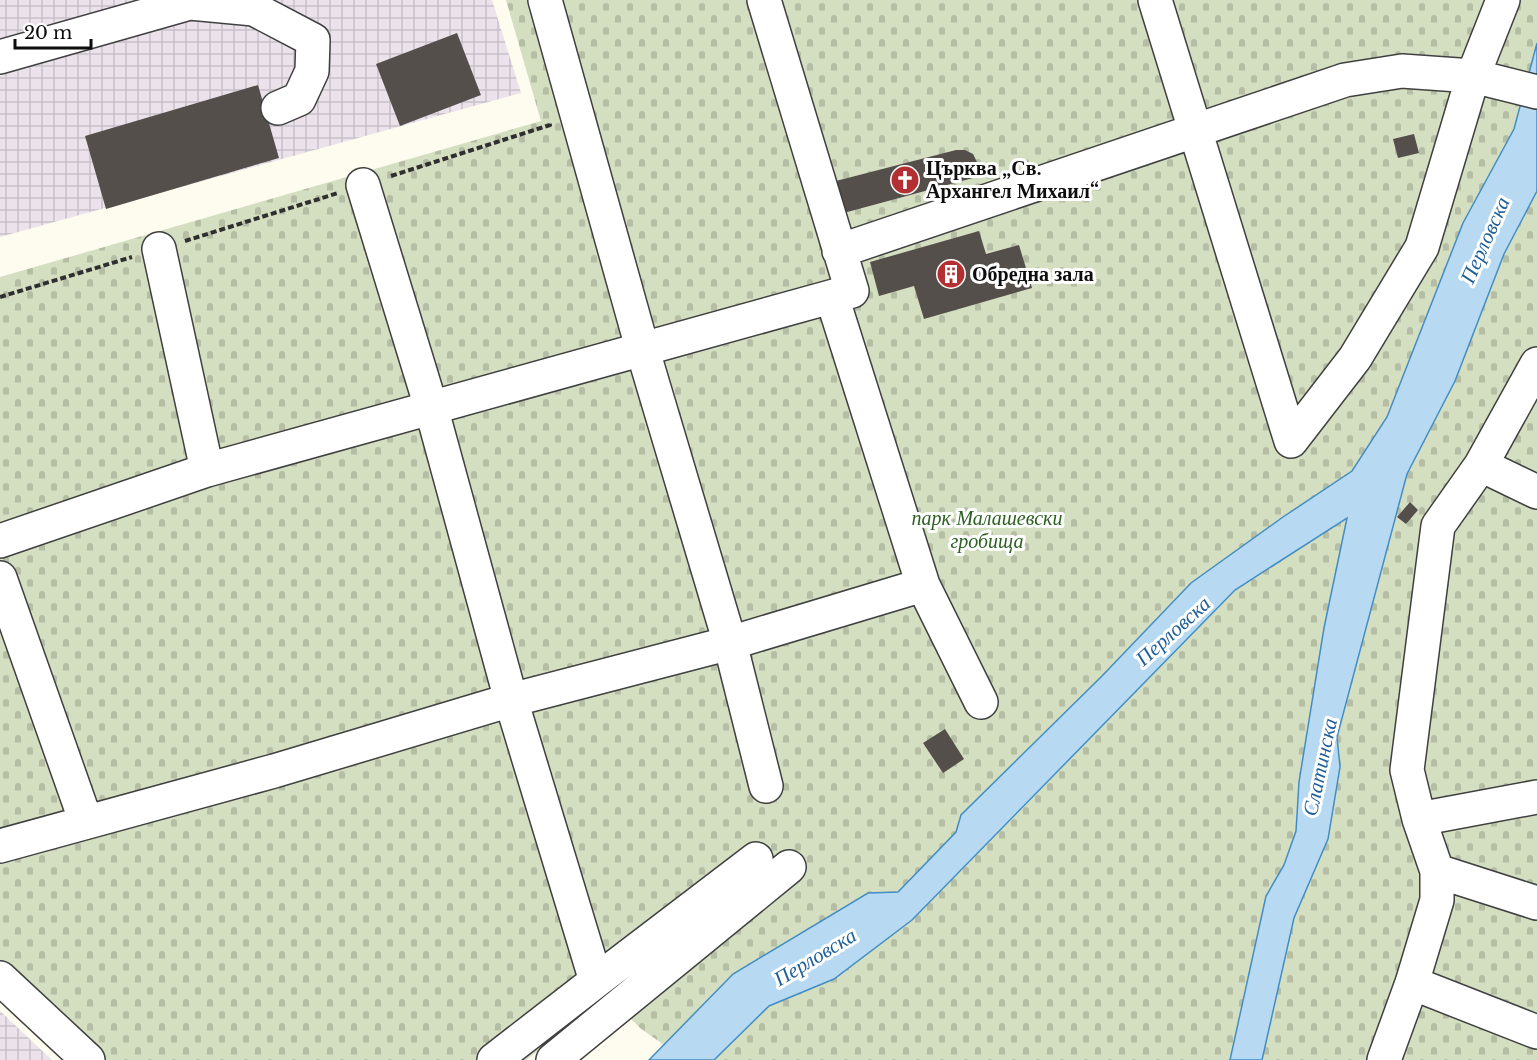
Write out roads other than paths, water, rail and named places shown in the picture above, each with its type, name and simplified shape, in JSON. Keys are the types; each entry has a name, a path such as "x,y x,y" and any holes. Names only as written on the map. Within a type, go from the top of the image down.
{"lane":[{"path":"545,0 643,351 730,643 766,786"},
{"path":"0,541 207,470 643,351 852,291 764,0"},
{"path":"1155,0 1194,133 1291,441 1355,358 1422,247 1473,76 1503,0"},
{"path":"0,57 190,3 254,9 313,40 312,71 299,99 278,108"},
{"path":"839,251 1194,133 1345,80 1402,71 1473,76 1525,89"},
{"path":"363,185 431,407 511,700 596,981"},
{"path":"159,249 207,470"},
{"path":"832,297 923,585 981,702"},
{"path":"1384,1060 1412,983 1437,900 1437,871 1419,819 1407,770 1438,526 1481,465 1537,364"},
{"path":"1481,465 1537,492"},
{"path":"0,578 86,822"},
{"path":"0,846 274,771 511,700 730,643 923,585"},
{"path":"1419,819 1537,797"},
{"path":"494,1060 756,859"},
{"path":"553,1060 789,867"},
{"path":"1437,871 1537,903"},
{"path":"0,978 88,1060"},
{"path":"1412,983 1537,1032"}],"water":[{"path":"1537,43 1537,191 1504,254 1455,381 1407,474 1337,737 1340,767 1328,839 1294,918 1262,1060 1230,1060 1266,896 1284,865 1296,831 1299,782 1324,628 1347,518 1235,590 912,920 834,979 769,1006 714,1060 649,1060 733,974 868,893 898,892 956,832 961,815 1102,676 1191,583 1352,471 1387,417 1463,223 1514,129"}],"place":[{"name":"Църква „Св. Архангел Михаил“","path":"905,180"},
{"name":"Обредна зала","path":"951,274"}],"water label":[{"name":"Перловска","path":"1485,240"},
{"name":"Перловска","path":"1173,631"},
{"name":"Слатинска","path":"1320,767"},
{"name":"Перловска","path":"815,957"}],"park label":[{"name":"парк Малашевски гробища","path":"987,530"}]}
